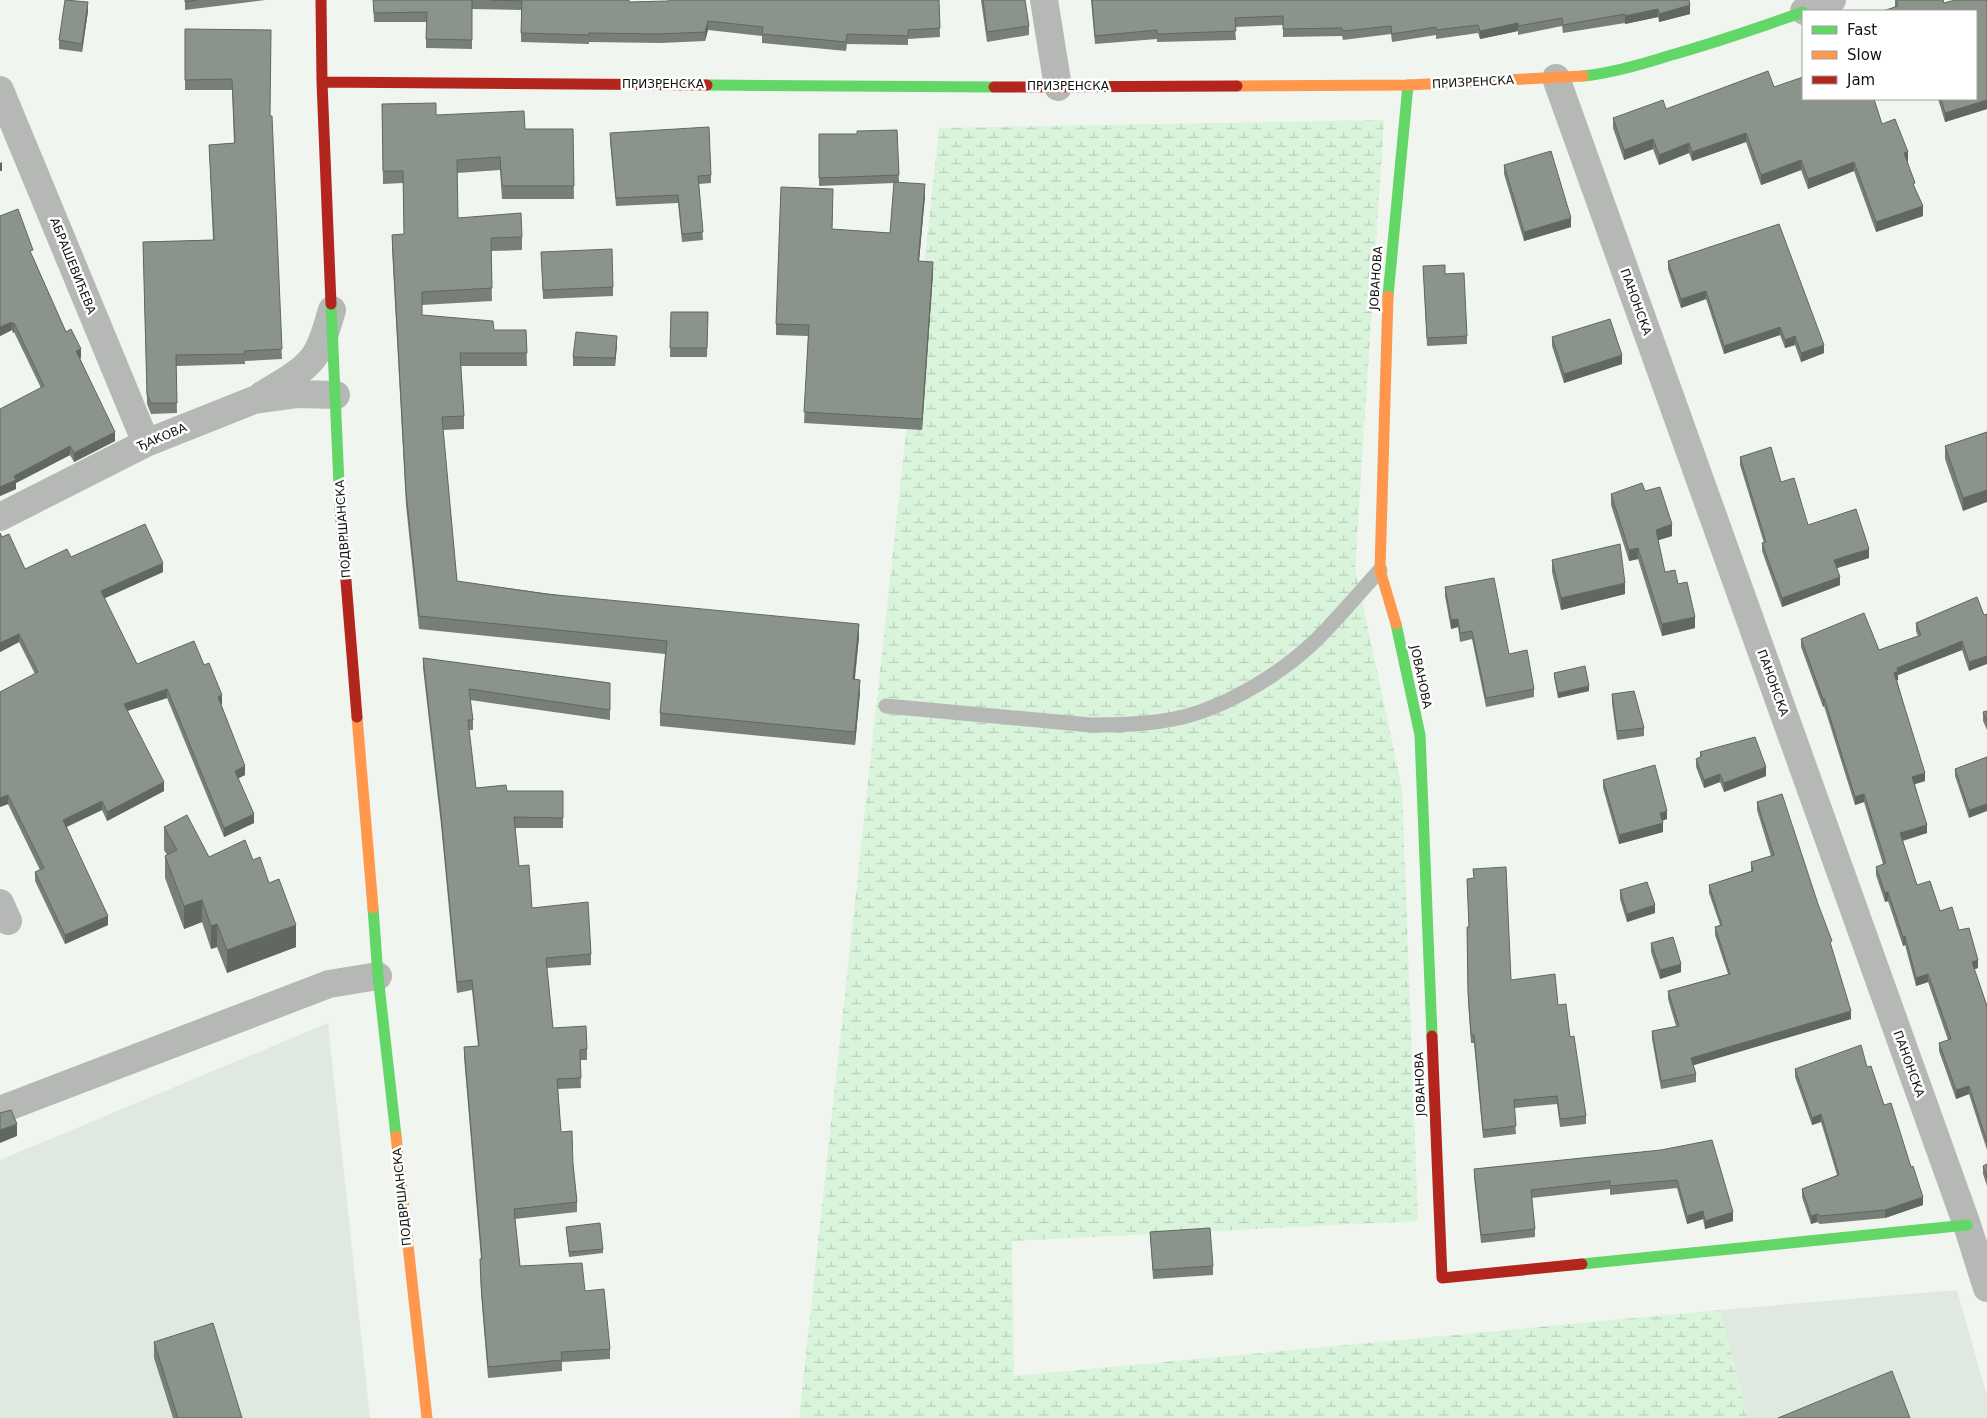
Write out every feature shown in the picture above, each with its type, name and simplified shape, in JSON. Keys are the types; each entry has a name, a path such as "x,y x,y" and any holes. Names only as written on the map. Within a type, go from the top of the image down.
{"street":[{"name":"ПОДВРШАНСКА","path":"321,0 322,82 340,490 378,976 427,1418"},
{"path":"1044,0 1058,87"},
{"name":"ПРИЗРЕНСКА","path":"1807,10 1832,0"},
{"name":"ПРИЗРЕНСКА","path":"322,82 1058,87 1408,85 1556,78 1603,74 1649,62 1722,41 1802,12"},
{"name":"ПАНОНСКА","path":"1556,78 1987,1288"},
{"name":"ЈОВАНОВА","path":"1408,85 1388,280 1380,570 1391,603 1420,735 1442,1278 1966,1226"},
{"name":"АБРАШЕВИЋЕВА","path":"0,90 146,443"},
{"path":"254,400 301,370 314,357 322,340 332,309"},
{"name":"ЂАКОВА","path":"0,517 146,443 254,400 298,394 336,395"},
{"path":"0,1110 330,984 378,976"}],"lane":[{"path":"886,706 1091,725 1124,725 1162,721 1200,712 1258,683 1287,664 1313,643 1380,570"}],"shaded area":[{"path":"328,1023 370,1418 0,1418 0,1160"},
{"path":"1957,1290 1987,1396 1987,1418 1748,1418 1720,1310"}],"green space":[{"path":"1384,120 1355,568 1402,788 1418,1221 1012,1241 1014,1376 1720,1310 1748,1418 799,1418 939,128"}],"building":[{"path":"65,0 88,2 82,44 59,40"},
{"path":"373,0 472,0 472,40 426,39 427,12 374,13"},
{"path":"490,0 629,0 629,2 669,0 939,0 940,28 908,30 908,36 847,34 846,42 762,34 763,27 708,21 705,32 661,34 589,33 589,35 521,33 522,1"},
{"path":"983,0 1025,0 1029,26 987,32"},
{"path":"1092,0 1689,0 1690,5 1659,14 1658,9 1563,25 1562,18 1518,26 1518,23 1480,31 1478,25 1436,30 1436,27 1392,34 1391,26 1343,31 1342,28 1283,29 1283,16 1235,18 1236,31 1157,34 1157,30 1095,36"},
{"path":"1896,0 1943,0 1944,3 1955,0 1987,0 1987,100 1945,113 1941,100 1977,100 1977,10 1886,10 1898,6"},
{"path":"185,29 271,30 270,116 272,116 282,349 244,351 245,354 176,355 177,403 151,403 147,394 143,242 214,240 209,145 235,143 232,79 185,80"},
{"path":"1768,71 1774,87 1802,77 1802,100 1874,100 1882,124 1895,119 1908,152 1904,153 1915,183 1913,184 1923,206 1876,222 1854,162 1808,179 1801,160 1761,175 1746,133 1692,152 1689,143 1659,155 1653,139 1624,150 1613,118 1663,100 1666,109"},
{"path":"436,103 436,115 524,111 525,129 573,129 574,186 502,186 500,157 457,160 458,218 521,213 522,237 491,238 492,288 422,292 422,315 493,321 494,330 526,330 527,353 460,353 464,416 442,417 457,581 546,594 859,624 853,679 860,680 855,732 660,713 667,641 419,616 406,492 392,235 404,234 403,171 383,171 382,104"},
{"path":"709,127 711,175 698,176 703,232 682,234 678,195 616,198 610,133"},
{"path":"897,130 899,175 819,178 819,134 857,134 857,131"},
{"path":"1551,151 1571,218 1524,232 1504,165"},
{"path":"894,182 925,184 918,261 933,262 922,419 804,412 809,325 776,324 781,187 833,189 832,229 890,233"},
{"path":"18,209 33,250 30,251 66,332 71,329 81,349 76,351 115,432 74,453 70,446 14,476 16,480 0,487 0,409 44,386 14,323 12,322 0,327 0,216"},
{"path":"1779,224 1824,345 1801,353 1795,336 1785,340 1780,327 1724,346 1706,291 1681,299 1668,261"},
{"path":"612,249 613,287 543,290 541,252"},
{"path":"1445,265 1445,274 1464,273 1467,336 1427,338 1423,266"},
{"path":"671,312 708,312 707,348 670,348"},
{"path":"1610,319 1622,355 1564,374 1552,337"},
{"path":"576,332 617,336 615,358 573,357"},
{"path":"1987,432 1987,490 1963,498 1945,446"},
{"path":"1771,447 1781,482 1794,478 1808,525 1856,509 1869,549 1834,560 1840,577 1782,598 1762,543 1766,542 1740,457"},
{"path":"1642,483 1645,491 1660,487 1672,524 1656,530 1665,572 1675,570 1678,584 1687,582 1695,617 1662,624 1638,548 1629,550 1611,494"},
{"path":"145,524 163,563 101,591 137,664 194,641 204,665 209,663 222,695 218,697 245,766 235,771 254,814 224,828 167,689 124,704 164,782 107,812 102,801 63,820 108,916 65,935 35,872 44,868 8,795 0,798 0,692 38,672 19,634 0,643 0,533 2,537 9,534 25,569 67,549 71,557"},
{"path":"1620,544 1625,583 1561,598 1552,560"},
{"path":"1494,578 1509,654 1527,650 1534,689 1486,698 1472,631 1460,633 1458,619 1451,620 1445,587"},
{"path":"1977,597 1984,615 1987,614 1987,656 1969,662 1962,641 1897,668 1898,671 1894,673 1925,773 1912,777 1927,825 1900,833 1917,885 1930,881 1940,911 1952,907 1959,930 1969,928 1978,960 1972,962 1987,1006 1987,1142 1969,1086 1956,1090 1939,1043 1951,1039 1928,974 1916,978 1905,936 1903,937 1888,892 1885,893 1876,867 1886,863 1864,794 1855,797 1824,698 1801,639 1864,613 1879,650 1921,635 1916,623"},
{"path":"423,658 610,683 610,710 469,689 473,720 468,720 476,788 506,785 507,791 563,791 563,818 514,817 519,866 529,865 532,908 588,902 591,954 546,958 553,1028 586,1026 587,1049 580,1050 581,1078 557,1079 561,1132 572,1131 577,1202 514,1209 520,1266 582,1263 585,1291 604,1289 610,1349 561,1352 562,1360 488,1367 481,1284 480,1259 482,1259 464,1047 479,1046 472,980 457,982 441,815"},
{"path":"1585,666 1589,686 1558,693 1554,673"},
{"path":"1634,691 1644,728 1617,731 1612,694"},
{"path":"1987,711 1987,722 1983,712"},
{"path":"1755,737 1766,767 1724,783 1720,774 1704,780 1696,759 1702,756 1700,752"},
{"path":"1987,757 1987,804 1969,810 1955,769"},
{"path":"1655,765 1667,811 1660,813 1663,823 1619,835 1603,780"},
{"path":"1782,794 1832,941 1830,942 1851,1011 1691,1058 1696,1074 1661,1081 1652,1031 1679,1026 1668,991 1730,974 1715,927 1722,925 1709,885 1753,871 1751,862 1774,855 1757,802"},
{"path":"187,815 209,857 245,840 253,860 260,857 269,883 279,879 296,925 227,950 217,924 211,926 202,900 184,906 165,856 177,850 164,827"},
{"path":"1506,867 1511,980 1555,974 1558,1005 1566,1004 1570,1037 1574,1036 1586,1116 1560,1119 1557,1096 1514,1100 1516,1126 1483,1130 1474,1035 1471,1035 1468,992 1467,927 1469,927 1467,879 1474,878 1473,869"},
{"path":"1647,882 1655,905 1627,914 1620,890"},
{"path":"1673,937 1681,964 1660,970 1651,943"},
{"path":"1861,1045 1867,1067 1871,1066 1884,1105 1891,1103 1911,1167 1913,1166 1923,1197 1885,1210 1820,1216 1817,1214 1811,1216 1802,1189 1839,1175 1821,1114 1812,1118 1795,1069"},
{"path":"11,1110 17,1124 0,1130 0,1113"},
{"path":"1712,1140 1733,1212 1705,1221 1703,1211 1687,1216 1677,1180 1610,1186 1610,1181 1531,1190 1535,1229 1481,1235 1474,1169 1661,1150"},
{"path":"1987,1164 1987,1178 1983,1166"},
{"path":"600,1223 603,1249 569,1252 566,1227"},
{"path":"1210,1228 1213,1266 1153,1270 1150,1232"},
{"path":"213,1323 242,1418 178,1418 154,1342"},
{"path":"1892,1371 1910,1418 1778,1418"}],"traffic: fast":[{"path":"1583,76 1615,71 1647,62 1719,41 1802,12"},
{"path":"707,85 994,87"},
{"path":"1388,296 1408,85"},
{"path":"331,304 340,507"},
{"path":"1396,624 1420,735 1432,1036"},
{"path":"373,908 378,976 396,1136"},
{"path":"1582,1264 1967,1225"}],"traffic: slow":[{"path":"1237,86 1408,85 1583,76"},
{"path":"1388,296 1380,570 1396,624"},
{"path":"357,717 373,908"},
{"path":"396,1136 427,1418"}],"traffic: jam":[{"path":"321,0 322,82 331,304"},
{"path":"322,82 707,85"},
{"path":"994,87 1237,86"},
{"path":"340,507 357,717"},
{"path":"1432,1036 1442,1278 1582,1264"}]}
